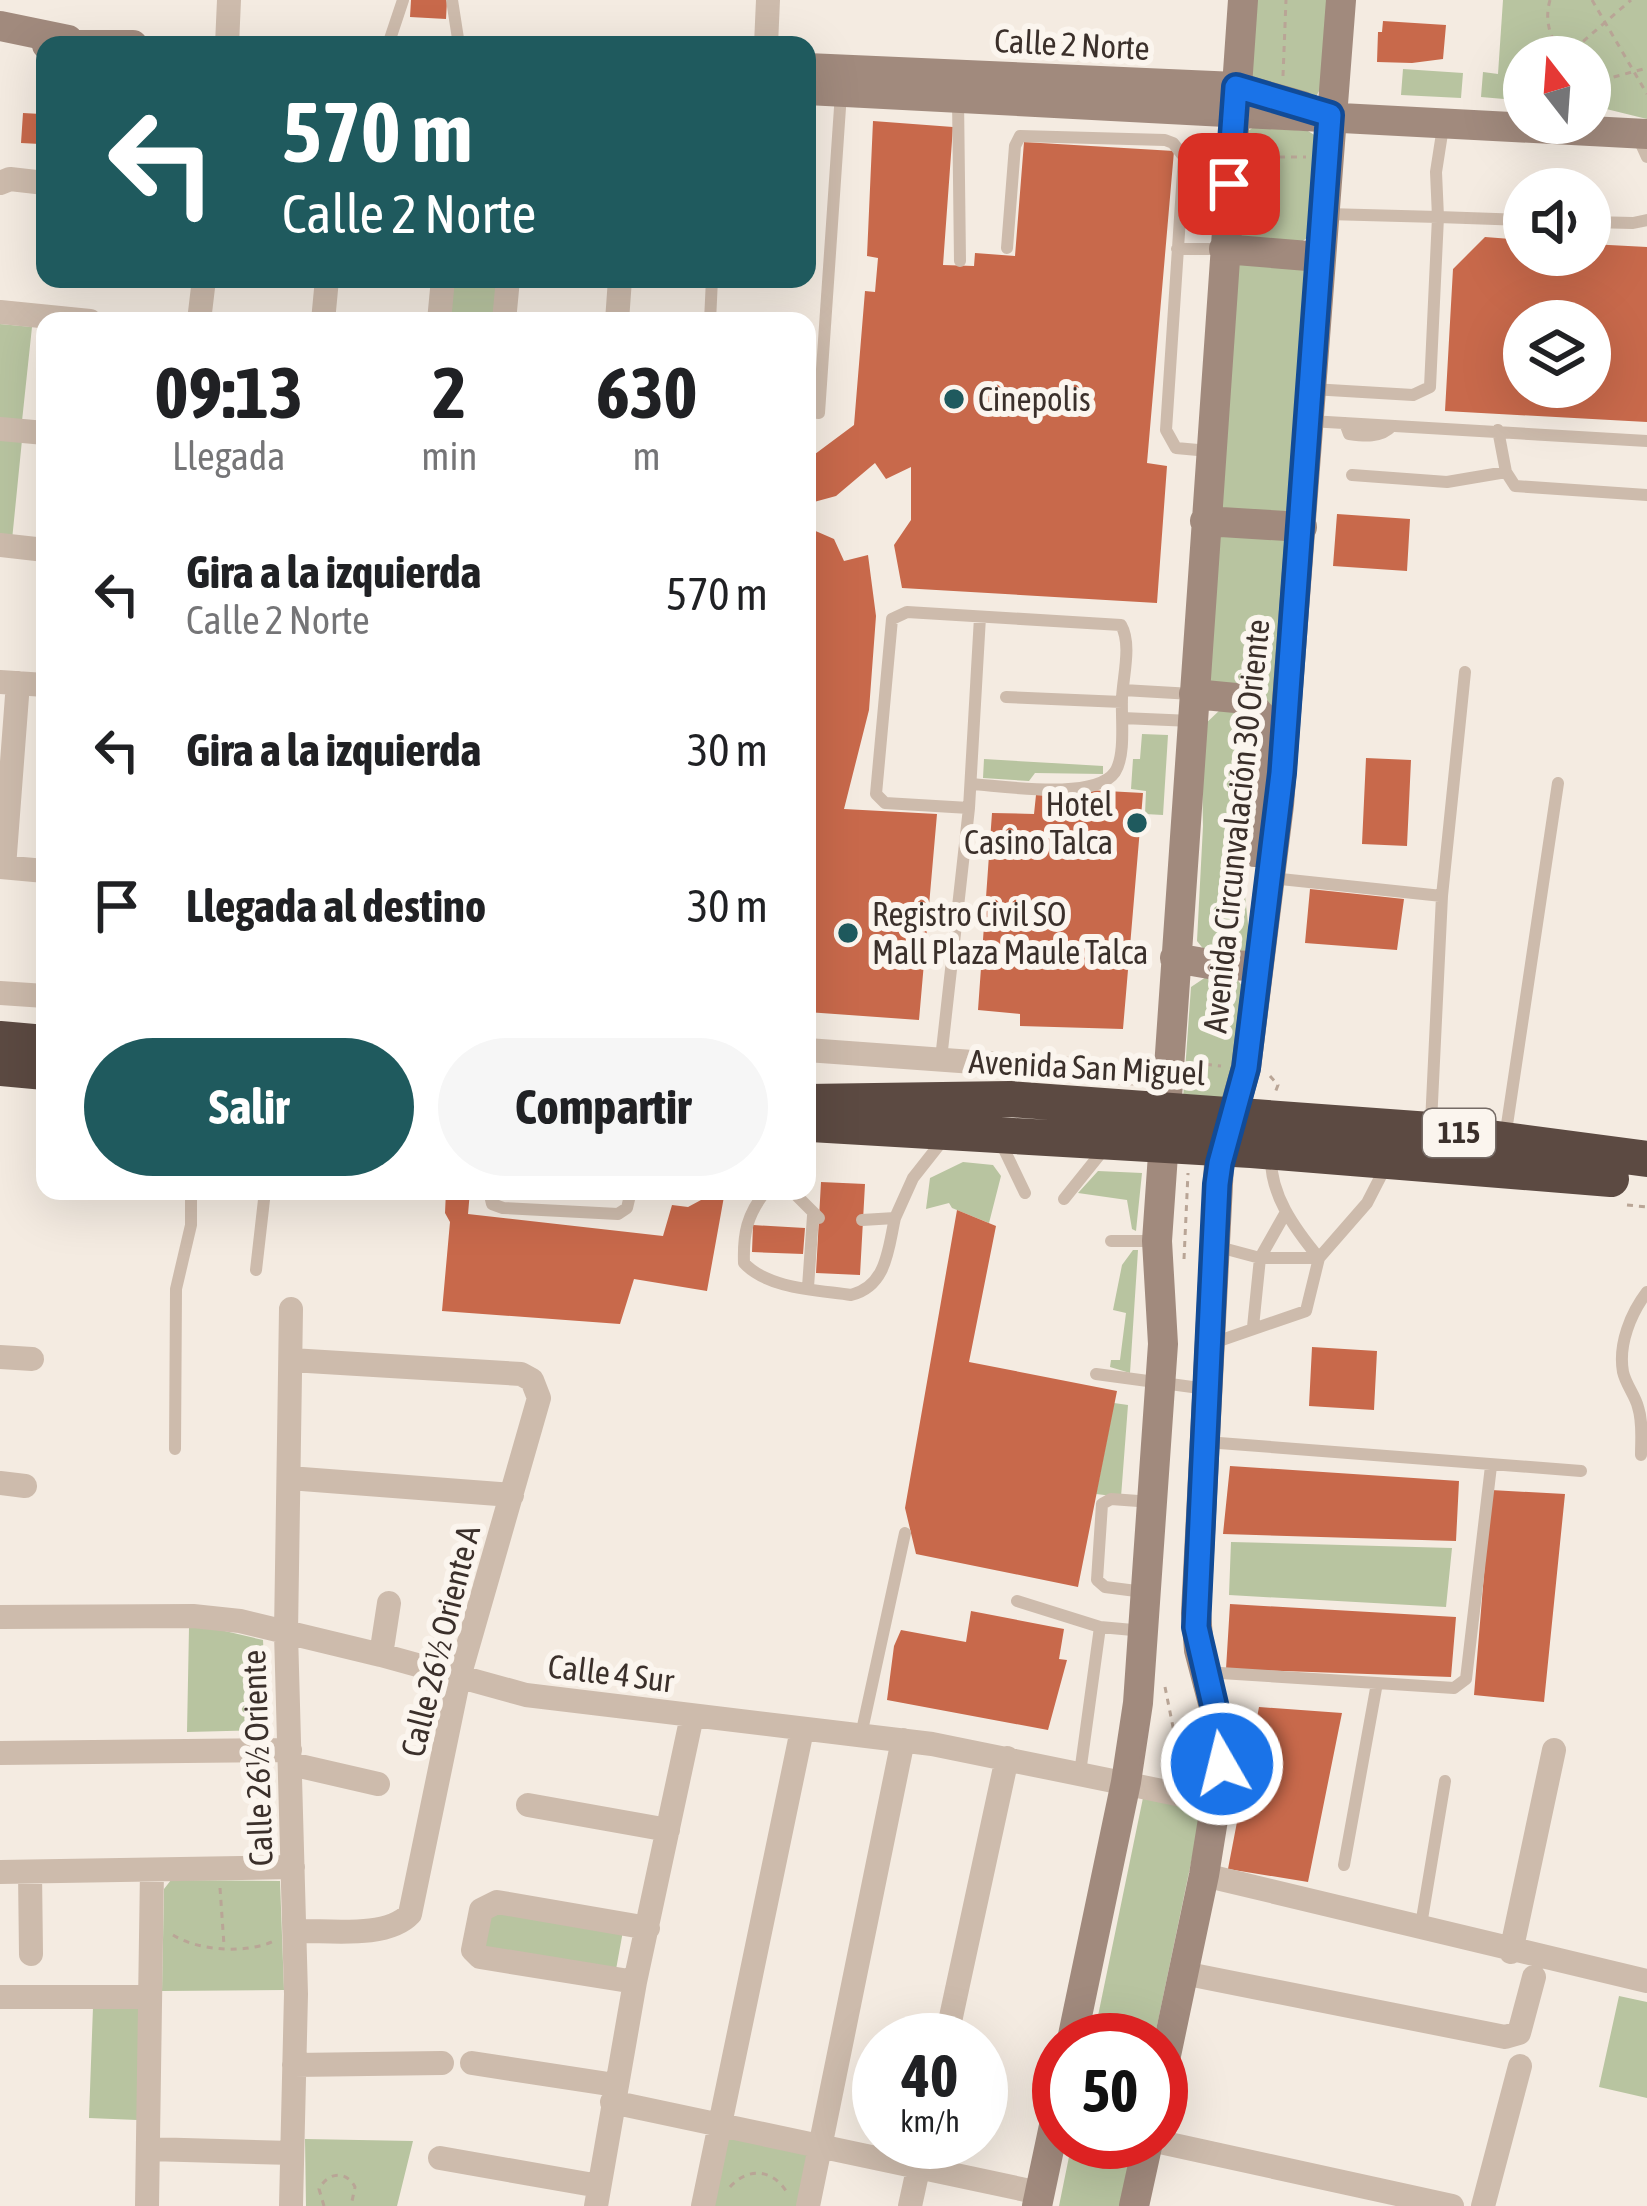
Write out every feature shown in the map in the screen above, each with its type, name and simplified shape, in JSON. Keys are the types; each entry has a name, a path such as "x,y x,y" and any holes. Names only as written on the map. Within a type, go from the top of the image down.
{"highway":[{"path":"0,1040 36,1042"},
{"path":"0,1068 36,1071"},
{"name":"Avenida San Miguel","path":"816,1102 997,1098 1165,1111 1230,1132 1270,1152 1647,1183"},
{"name":"Avenida San Miguel","path":"816,1124 1109,1143 1165,1111"},
{"name":"Avenida San Miguel","path":"1230,1132 1430,1130 1647,1159"}],"main road":[{"name":"Avenida Circunvalación 30 Oriente","path":"1078,2013 1126,1782 1148,1586 1163,1324 1157,1241 1243,0"},
{"name":"Avenida Circunvalación 30 Oriente","path":"1175,2013 1204,1875 1222,1748 1196,1627 1220,1163 1246,1068 1285,742 1309,422 1323,389 1320,257 1341,0"},
{"path":"0,26 44,36"},
{"path":"0,47 36,45"},
{"name":"Calle 2 Norte","path":"816,69 1236,100 1330,115 1444,120 1643,141"},
{"name":"Calle 2 Norte","path":"816,90 958,98 1236,100"},
{"path":"1224,249 1320,257"},
{"path":"1205,521 1302,527"},
{"path":"1193,708 1246,700 1261,715 1256,858 1268,891"},
{"path":"1175,958 1258,966"},
{"path":"1148,1586 1197,1599"},
{"path":"1038,2200 1045,2169"},
{"path":"1134,2206 1142,2169"}],"street":[{"path":"228,36 230,0"},
{"path":"767,36 769,0"},
{"path":"0,183 10,179 36,182"},
{"path":"0,312 36,316"},
{"path":"0,429 36,432"},
{"path":"0,544 36,549"},
{"path":"9,682 2,867 36,870"},
{"path":"0,993 36,995"},
{"name":"Avenida San Miguel","path":"816,1051 940,1059 1165,1111"},
{"name":"Calle 26½ Oriente","path":"291,2206 295,1931 286,1633 292,1309"},
{"path":"0,1357 32,1359"},
{"name":"Calle 26½ Oriente A","path":"291,1360 513,1372 527,1376 536,1386 538,1404 459,1677 410,1914 400,1924 380,1928 295,1931"},
{"path":"289,1478 512,1495"},
{"path":"381,1655 389,1603"},
{"name":"Calle 4 Sur","path":"0,1617 211,1617 381,1655 526,1695 903,1740 1216,1802"},
{"path":"440,2158 597,2196 613,2093 692,1716"},
{"path":"714,2202 720,2125 802,1730"},
{"path":"798,2201 820,2146 903,1740"},
{"path":"1511,1952 1554,1750"},
{"path":"0,1753 291,1757 378,1784"},
{"path":"952,2013 1006,1758"},
{"path":"528,1805 668,1830"},
{"path":"0,1872 293,1867"},
{"path":"147,2206 152,1870"},
{"path":"30,1872 31,1954"},
{"path":"1204,1875 1647,1981"},
{"path":"635,1982 475,1954 481,1910 496,1903 648,1928"},
{"path":"1183,1973 1505,2037 1519,2033 1534,1977"},
{"path":"0,1997 150,1997"},
{"path":"294,2065 442,2063"},
{"path":"472,2063 613,2093 720,2125 852,2149"},
{"path":"1483,2206 1520,2066"},
{"path":"1188,2148 1452,2206"},
{"path":"148,2149 292,2153"},
{"path":"910,2206 918,2169"},
{"path":"957,2169 1038,2200"}],"lane":[{"path":"391,36 403,0"},
{"path":"452,0 457,36"},
{"path":"816,413 841,91"},
{"path":"958,98 960,261"},
{"path":"1323,389 1412,395 1430,388 1436,172 1444,120"},
{"path":"1007,248 1015,146 1026,134 1173,143 1184,157 1166,430 1176,448 1210,451"},
{"path":"1323,214 1503,219"},
{"path":"1611,223 1647,220"},
{"path":"1177,249 1224,249"},
{"path":"1309,422 1345,423 1349,434 1361,435 1379,435 1392,426 1647,442"},
{"path":"1498,430 1506,472 1515,486 1647,495"},
{"path":"1352,475 1448,482 1506,472"},
{"path":"969,808 885,803 874,788 892,619 907,613 1120,625 1126,638 1118,769 1086,790 970,784"},
{"path":"940,1059 969,808 980,617"},
{"path":"1430,1130 1442,896 1465,672"},
{"path":"1006,697 1122,696 1193,708"},
{"path":"1122,718 1193,708"},
{"path":"1504,1139 1558,783"},
{"path":"1268,891 1442,896"},
{"path":"758,1200 743,1234 744,1263 753,1272 784,1284 851,1295 870,1286 883,1270 895,1218 913,1178 951,1131"},
{"path":"998,1137 1025,1193"},
{"path":"1064,1199 1109,1143"},
{"path":"1270,1152 1290,1222 1319,1258"},
{"path":"1210,1344 1306,1311 1319,1258 1367,1203 1390,1160"},
{"path":"175,1449 176,1289 191,1225 191,1200"},
{"path":"256,1270 265,1200"},
{"path":"491,1200 503,1208 618,1214 629,1200"},
{"path":"800,1200 816,1217 808,1287"},
{"path":"1253,1327 1260,1258 1286,1212"},
{"path":"862,1220 895,1218"},
{"path":"1111,1241 1157,1241"},
{"path":"1215,1246 1260,1258 1319,1258"},
{"path":"1641,1455 1638,1403 1623,1372 1622,1354 1636,1306 1647,1292"},
{"path":"1096,1374 1208,1389"},
{"path":"1206,1442 1581,1471"},
{"path":"1204,1672 1454,1688 1466,1679 1492,1466"},
{"path":"1148,1586 1105,1587 1097,1580 1102,1504 1111,1499 1154,1502"},
{"path":"861,1736 905,1533"},
{"path":"1017,1601 1100,1627 1144,1631"},
{"path":"1080,1773 1100,1627"},
{"path":"1344,1864 1377,1684"},
{"path":"1420,1924 1445,1781"}],"path":[{"path":"1282,85 1286,0"},
{"path":"1550,0 1546,12 1552,36"},
{"path":"1592,0 1647,94"},
{"path":"1589,36 1631,0"},
{"path":"1611,75 1647,68"},
{"path":"1232,152 1245,158 1328,157"},
{"path":"219,1869 224,1948"},
{"path":"151,1922 182,1941 224,1948 264,1946 295,1931"},
{"path":"714,2202 737,2180 757,2172 777,2179 798,2201"},
{"path":"321,2205 322,2183 343,2175 355,2187 351,2206"}],"green space":[{"path":"1251,0 1330,0 1321,87 1314,101 1248,74"},
{"path":"1503,0 1647,0 1647,119 1611,110 1611,36 1503,36 1503,99 1481,97 1483,72 1498,74"},
{"path":"1403,69 1463,73 1461,98 1401,95"},
{"path":"1254,127 1308,131 1316,136 1312,234 1299,244 1241,237 1248,131"},
{"path":"1240,264 1300,266 1309,276 1273,718 1203,681 1234,275"},
{"path":"450,288 496,288 495,312 448,312"},
{"path":"0,324 32,327 22,421 0,418"},
{"path":"0,438 22,440 12,540 0,539"},
{"path":"1222,708 1239,708 1250,730 1242,867 1249,933 1245,953 1205,951 1197,941 1203,826 1201,728"},
{"path":"1142,734 1168,735 1163,815 1145,814 1146,791 1131,789 1133,759 1140,759"},
{"path":"984,759 1103,766 1103,774 1035,773 1029,781 983,778"},
{"path":"1206,977 1237,979 1242,986 1231,1103 1183,1099 1191,987"},
{"path":"963,1162 993,1165 1001,1176 989,1223 949,1203 926,1209 930,1178"},
{"path":"1098,1171 1142,1173 1136,1231 1127,1200 1078,1193"},
{"path":"1138,1250 1130,1373 1110,1367 1111,1360 1120,1360 1126,1313 1113,1310 1122,1265"},
{"path":"1114,1403 1128,1405 1121,1497 1096,1494"},
{"path":"1231,1542 1452,1548 1446,1607 1229,1595"},
{"path":"189,1628 212,1628 263,1640 267,1730 187,1732"},
{"path":"1144,1793 1202,1810 1160,2013 1099,2013"},
{"path":"171,1880 280,1881 284,1990 162,1991 164,1889"},
{"path":"483,1905 623,1931 615,1975 474,1951"},
{"path":"1619,1996 1647,2002 1647,2098 1599,2087"},
{"path":"93,2007 139,2007 137,2120 89,2118"},
{"path":"725,2136 810,2154 799,2206 713,2206"},
{"path":"305,2139 413,2141 397,2206 306,2206"},
{"path":"1067,2169 1128,2169 1120,2206 1059,2206"}],"building":[{"path":"411,0 447,0 446,19 410,17"},
{"path":"1383,21 1446,25 1443,59 1377,62"},
{"path":"23,113 36,114 36,144 21,143"},
{"path":"873,121 953,127 943,265 974,266 975,253 1015,256 1024,142 1174,151 1147,463 1167,466 1157,603 902,588 894,545 911,520 911,467 886,479 875,463 836,496 816,501 816,453 854,425 865,291 875,292 878,258 867,256"},
{"path":"1485,237 1503,238 1503,276 1611,276 1611,245 1647,247 1647,422 1445,411 1453,269"},
{"path":"1337,514 1410,519 1407,571 1333,566"},
{"path":"816,531 834,539 844,561 868,555 876,616 869,710 844,809 937,814 919,1020 816,1013"},
{"path":"1366,758 1411,760 1407,846 1362,844"},
{"path":"1088,790 1143,793 1123,1029 1020,1026 1020,1014 978,1010 992,813 1034,814 1036,795 1087,798"},
{"path":"1310,889 1404,899 1397,950 1305,943"},
{"path":"821,1182 865,1184 860,1275 816,1273"},
{"path":"446,1200 469,1200 468,1214 663,1236 672,1205 723,1200 707,1291 634,1279 620,1324 442,1311 450,1222"},
{"path":"957,1210 996,1226 969,1362 1117,1391 1078,1587 916,1554 905,1508"},
{"path":"753,1225 805,1228 803,1254 752,1252"},
{"path":"1312,1347 1377,1351 1374,1410 1309,1406"},
{"path":"1230,1466 1459,1481 1456,1541 1223,1534"},
{"path":"1491,1490 1565,1494 1544,1702 1474,1695"},
{"path":"1230,1604 1456,1617 1451,1677 1226,1669"},
{"path":"971,1611 1064,1629 1059,1659 1067,1660 1048,1730 887,1700 894,1646 901,1630 966,1642"},
{"path":"1259,1707 1342,1713 1308,1882 1228,1869"}],"place":[{"name":"Cinepolis","path":"954,399"},
{"name":"Hotel Casino Talca","path":"1137,823"},
{"name":"Registro Civil SO Mall Plaza Maule Talca","path":"848,933"}],"route":[{"path":"1222,1764 1220,1730 1196,1627 1217,1184 1246,1068 1282,773 1330,115 1236,87 1229,184"}]}
